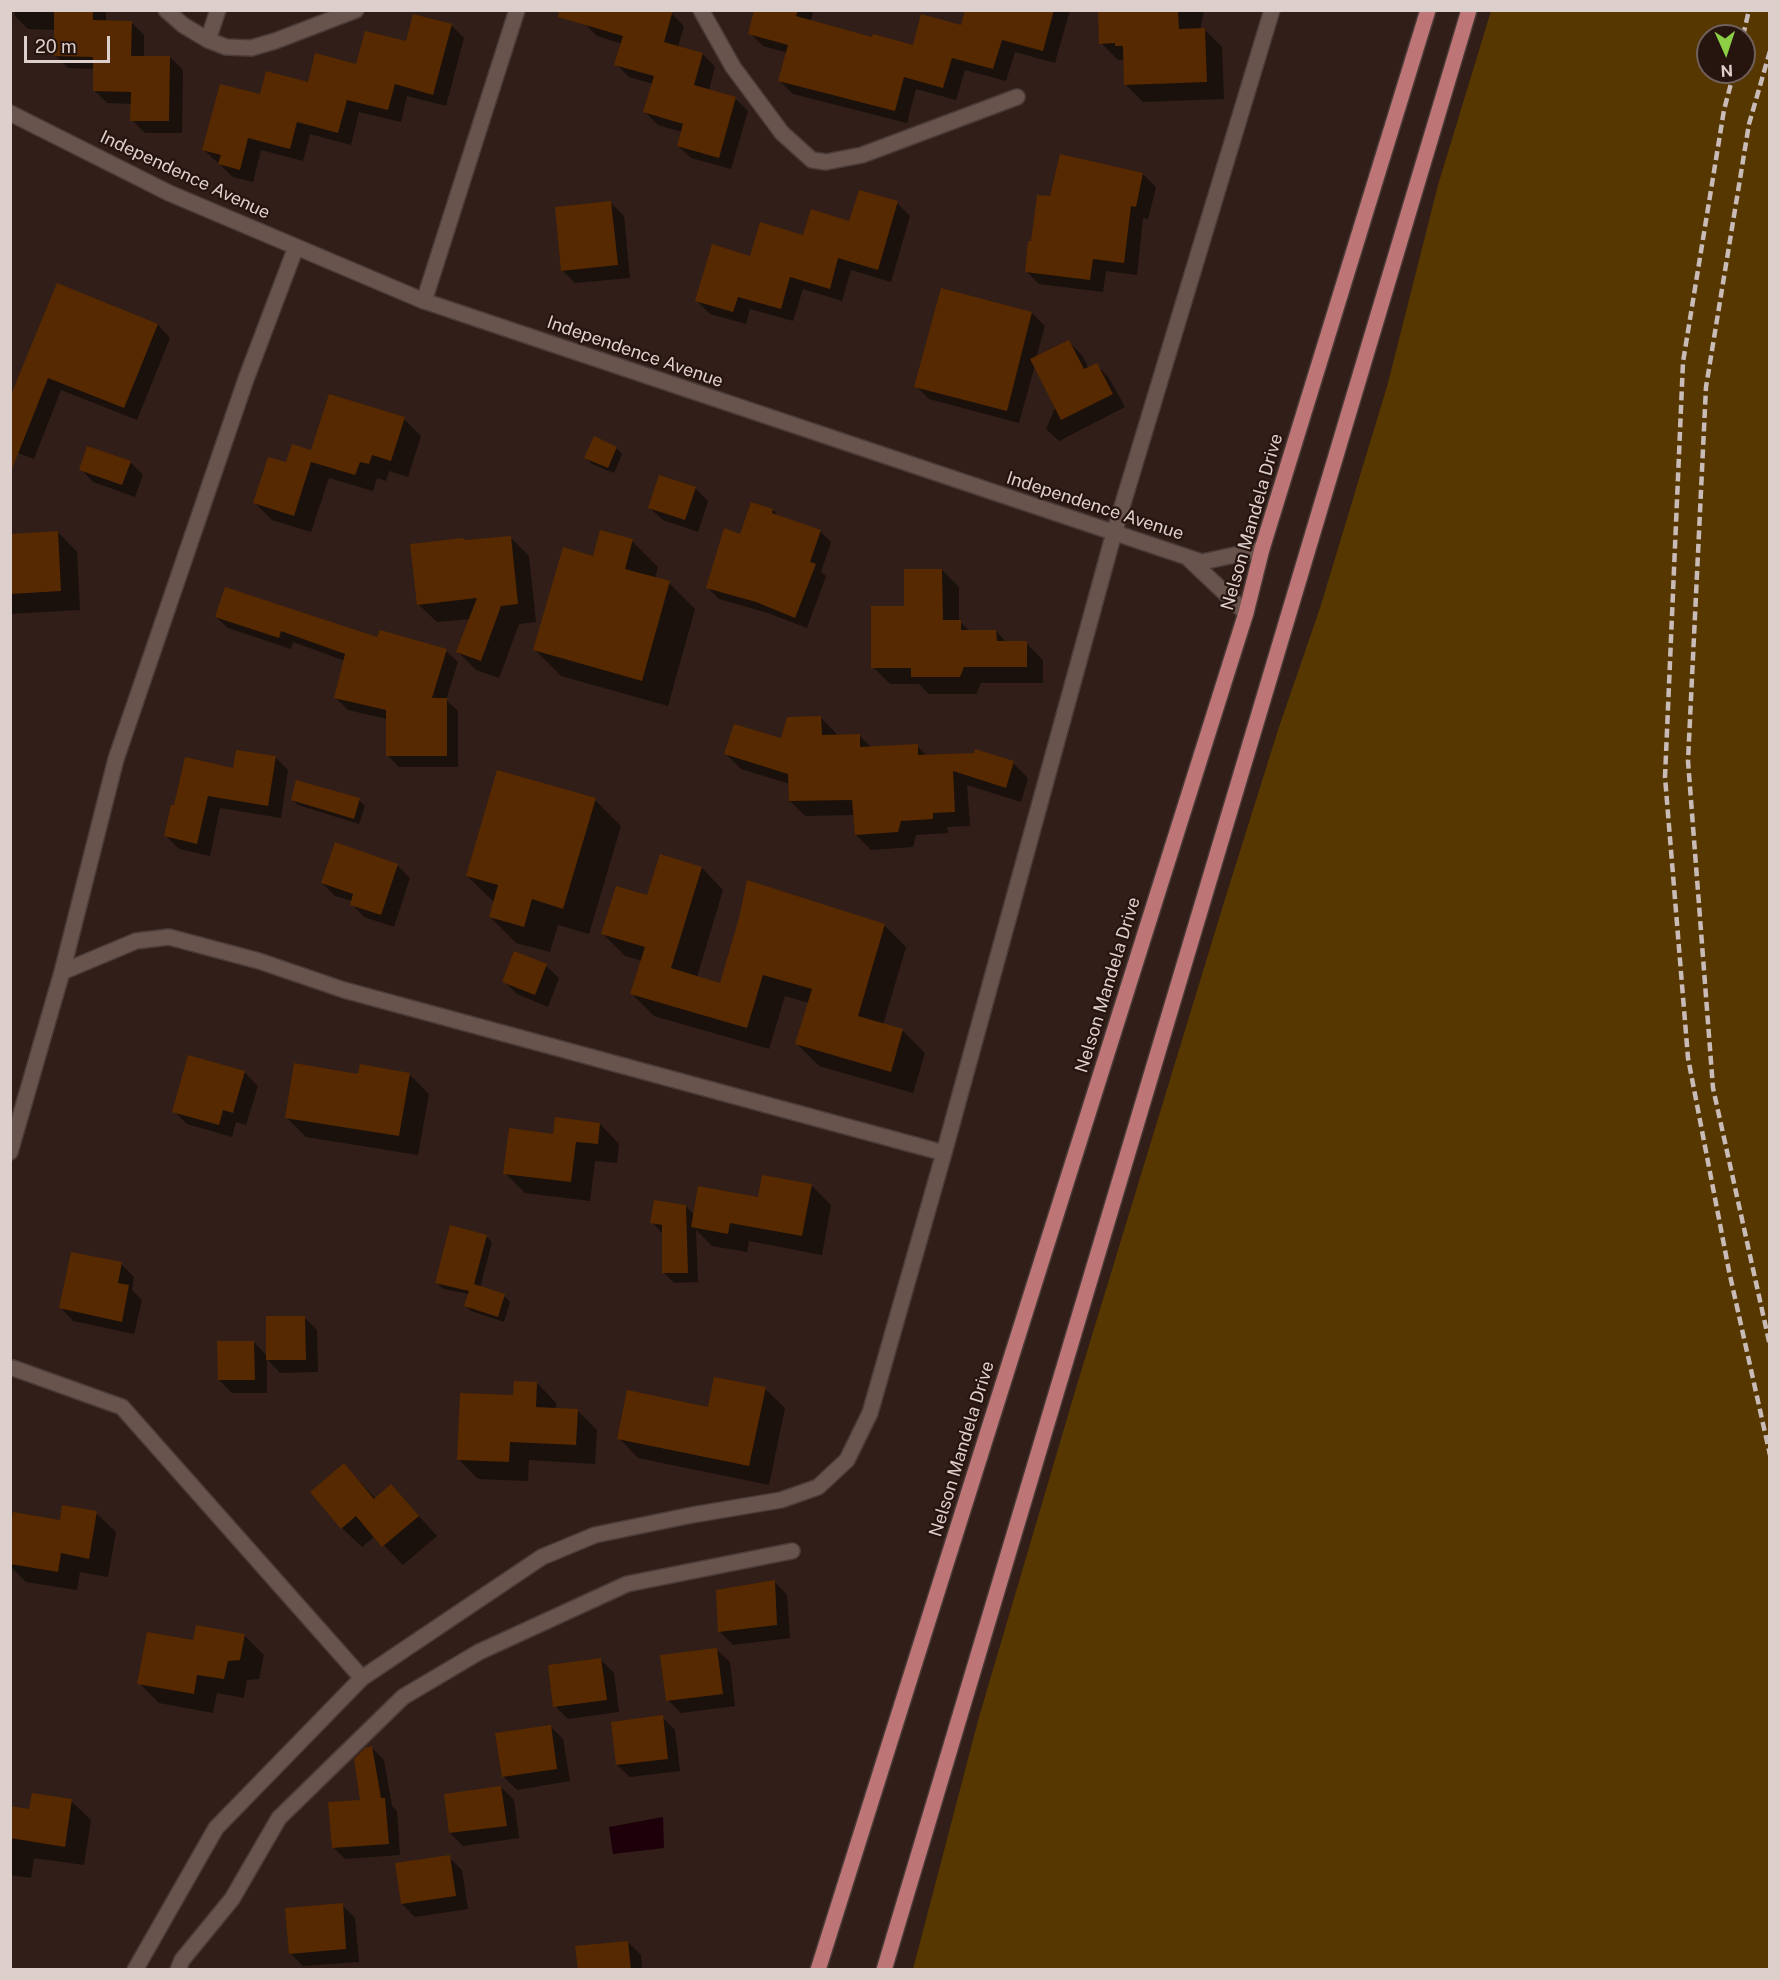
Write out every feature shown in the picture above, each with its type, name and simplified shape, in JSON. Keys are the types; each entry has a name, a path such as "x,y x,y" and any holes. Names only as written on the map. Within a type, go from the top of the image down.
{"main road":[{"name":"Nelson Mandela Drive","path":"818,1970 1246,613 1262,549 1428,10"},
{"path":"884,1970 1469,10"}],"street":[{"path":"166,10 208,40 226,47 251,48 356,10"},
{"path":"208,40 218,10"},
{"path":"424,302 517,10"},
{"path":"700,10 733,68 782,133 812,160 826,162 862,155 1017,98"},
{"path":"135,1970 216,1828 362,1678 542,1557 595,1535 781,1500 818,1487 847,1460 870,1413 944,1153 1114,533 1272,10"},
{"name":"Independence Avenue","path":"10,113 169,193 424,302 1187,557 1246,613"},
{"path":"10,1152 62,972 116,759 246,379 296,247"},
{"path":"1187,557 1202,562 1262,549"},
{"path":"62,972 136,941 169,937 259,961 344,990 944,1153"},
{"path":"13,1368 122,1407 362,1678"},
{"path":"178,1970 182,1960 232,1899 279,1818 403,1698 479,1652 627,1584 792,1551"}],"shaded area":[{"path":"1491,11 1769,11 1769,1969 913,1969 979,1717 1079,1378 1225,899 1278,730 1320,608 1388,383 1438,185"},
{"path":"663,1817 664,1848 613,1854 609,1827"}],"building":[{"path":"54,10 93,10 93,20 132,21 131,56 170,56 169,121 130,121 131,92 93,91 93,57 54,56"},
{"path":"559,10 673,10 664,42 703,53 694,85 736,97 719,158 677,146 683,124 643,112 654,76 614,65 623,36 558,17"},
{"path":"754,10 798,10 796,16 872,37 873,34 913,45 921,14 961,25 965,10 1054,10 1043,51 1002,40 993,69 952,58 943,88 904,77 895,111 778,81 788,45 748,34"},
{"path":"1098,10 1178,10 1179,29 1205,28 1207,82 1124,85 1123,46 1115,46 1115,43 1099,44"},
{"path":"413,14 452,24 433,95 395,84 388,110 347,100 338,133 297,122 290,149 248,138 240,170 218,164 221,155 202,150 220,84 260,94 266,71 308,82 315,53 356,64 365,31 406,41"},
{"path":"1060,154 1143,173 1136,207 1131,206 1124,263 1093,259 1090,280 1025,272 1028,241 1031,241 1037,195 1050,196"},
{"path":"859,190 898,201 878,270 838,258 830,289 790,277 781,309 738,297 733,312 695,301 712,244 750,256 760,222 803,235 811,209 849,221"},
{"path":"611,201 618,265 561,271 555,207"},
{"path":"57,283 158,324 124,408 48,378 12,469 10,469 10,397"},
{"path":"941,288 1032,312 1007,411 914,387"},
{"path":"1069,340 1084,369 1097,363 1113,394 1061,420 1030,359"},
{"path":"329,394 405,417 391,461 372,455 369,464 360,462 355,475 311,462 294,516 253,503 268,457 286,462 292,444 311,450"},
{"path":"594,436 617,447 608,468 584,458"},
{"path":"87,446 131,461 122,485 79,470"},
{"path":"659,475 696,487 685,520 648,508"},
{"path":"751,502 773,509 772,513 821,530 810,562 816,564 795,618 756,602 706,588 724,528 740,534"},
{"path":"600,530 633,539 625,569 670,581 642,681 533,650 563,547 593,556"},
{"path":"58,531 61,591 10,594 10,534"},
{"path":"511,536 518,604 501,606 481,661 456,652 477,598 417,605 410,544"},
{"path":"904,569 942,569 943,620 961,620 961,630 996,630 997,641 1027,641 1027,667 964,667 960,677 911,677 911,668 871,668 871,606 904,606"},
{"path":"225,587 377,637 380,630 447,649 432,698 447,698 447,756 386,756 386,710 334,698 345,654 281,631 279,638 215,617"},
{"path":"821,716 822,735 860,734 860,747 918,744 918,755 974,753 975,749 1014,761 1006,788 953,771 955,812 933,813 933,819 901,821 898,832 855,835 852,800 789,801 788,774 724,754 734,724 781,738 787,717"},
{"path":"236,750 276,756 268,806 208,796 197,844 164,836 185,757 233,768"},
{"path":"497,770 596,798 563,909 532,899 524,927 489,917 498,885 466,876"},
{"path":"296,780 360,798 354,819 291,800"},
{"path":"335,842 398,864 381,915 350,905 353,894 321,883"},
{"path":"660,854 702,867 671,968 720,983 739,918 747,880 885,924 858,1016 903,1029 891,1072 795,1044 812,989 763,975 747,1028 630,994 645,947 601,934 616,886 647,895"},
{"path":"514,951 547,964 535,995 502,982"},
{"path":"188,1055 245,1071 233,1113 223,1110 219,1125 172,1112"},
{"path":"294,1063 358,1074 360,1064 410,1073 399,1136 285,1118"},
{"path":"555,1117 600,1123 598,1144 576,1142 571,1182 503,1174 509,1128 553,1134"},
{"path":"762,1175 812,1184 802,1236 730,1223 728,1234 691,1227 698,1186 758,1197"},
{"path":"654,1200 686,1205 688,1273 662,1273 662,1225 650,1223"},
{"path":"450,1225 487,1235 474,1284 505,1294 498,1317 464,1306 469,1291 435,1283"},
{"path":"71,1252 122,1262 118,1283 129,1285 122,1322 59,1308"},
{"path":"266,1316 305,1316 306,1360 266,1360"},
{"path":"217,1341 254,1341 255,1380 218,1380"},
{"path":"714,1377 766,1387 749,1466 617,1439 627,1390 708,1407"},
{"path":"514,1381 537,1382 536,1407 578,1409 576,1445 510,1442 509,1462 457,1460 460,1393 513,1395"},
{"path":"344,1463 374,1499 391,1484 419,1516 382,1547 356,1516 341,1529 310,1492"},
{"path":"62,1505 97,1511 89,1559 61,1553 58,1572 10,1564 10,1529 13,1512 60,1520"},
{"path":"775,1580 777,1625 718,1632 716,1590"},
{"path":"196,1625 245,1634 240,1660 228,1661 224,1679 197,1675 194,1694 137,1684 147,1632 193,1640"},
{"path":"717,1648 723,1694 666,1701 660,1655"},
{"path":"601,1658 607,1700 553,1707 548,1665"},
{"path":"663,1715 668,1759 616,1765 611,1722"},
{"path":"551,1725 557,1769 502,1777 495,1733"},
{"path":"372,1746 381,1798 385,1798 389,1844 332,1848 328,1802 360,1800 354,1759 365,1748"},
{"path":"501,1786 507,1826 449,1833 444,1794"},
{"path":"32,1793 72,1799 65,1847 10,1838 10,1806 29,1809"},
{"path":"450,1855 456,1896 401,1904 395,1863"},
{"path":"343,1903 346,1949 289,1954 285,1908"},
{"path":"628,1941 631,1970 578,1970 575,1946"}],"railway":[{"path":"1746,24 1749,10"},
{"path":"1770,51 1749,124 1706,387 1688,761 1713,1088 1770,1346"},
{"path":"1731,84 1724,110 1683,362 1665,777 1688,1058 1729,1271 1770,1455"}]}
